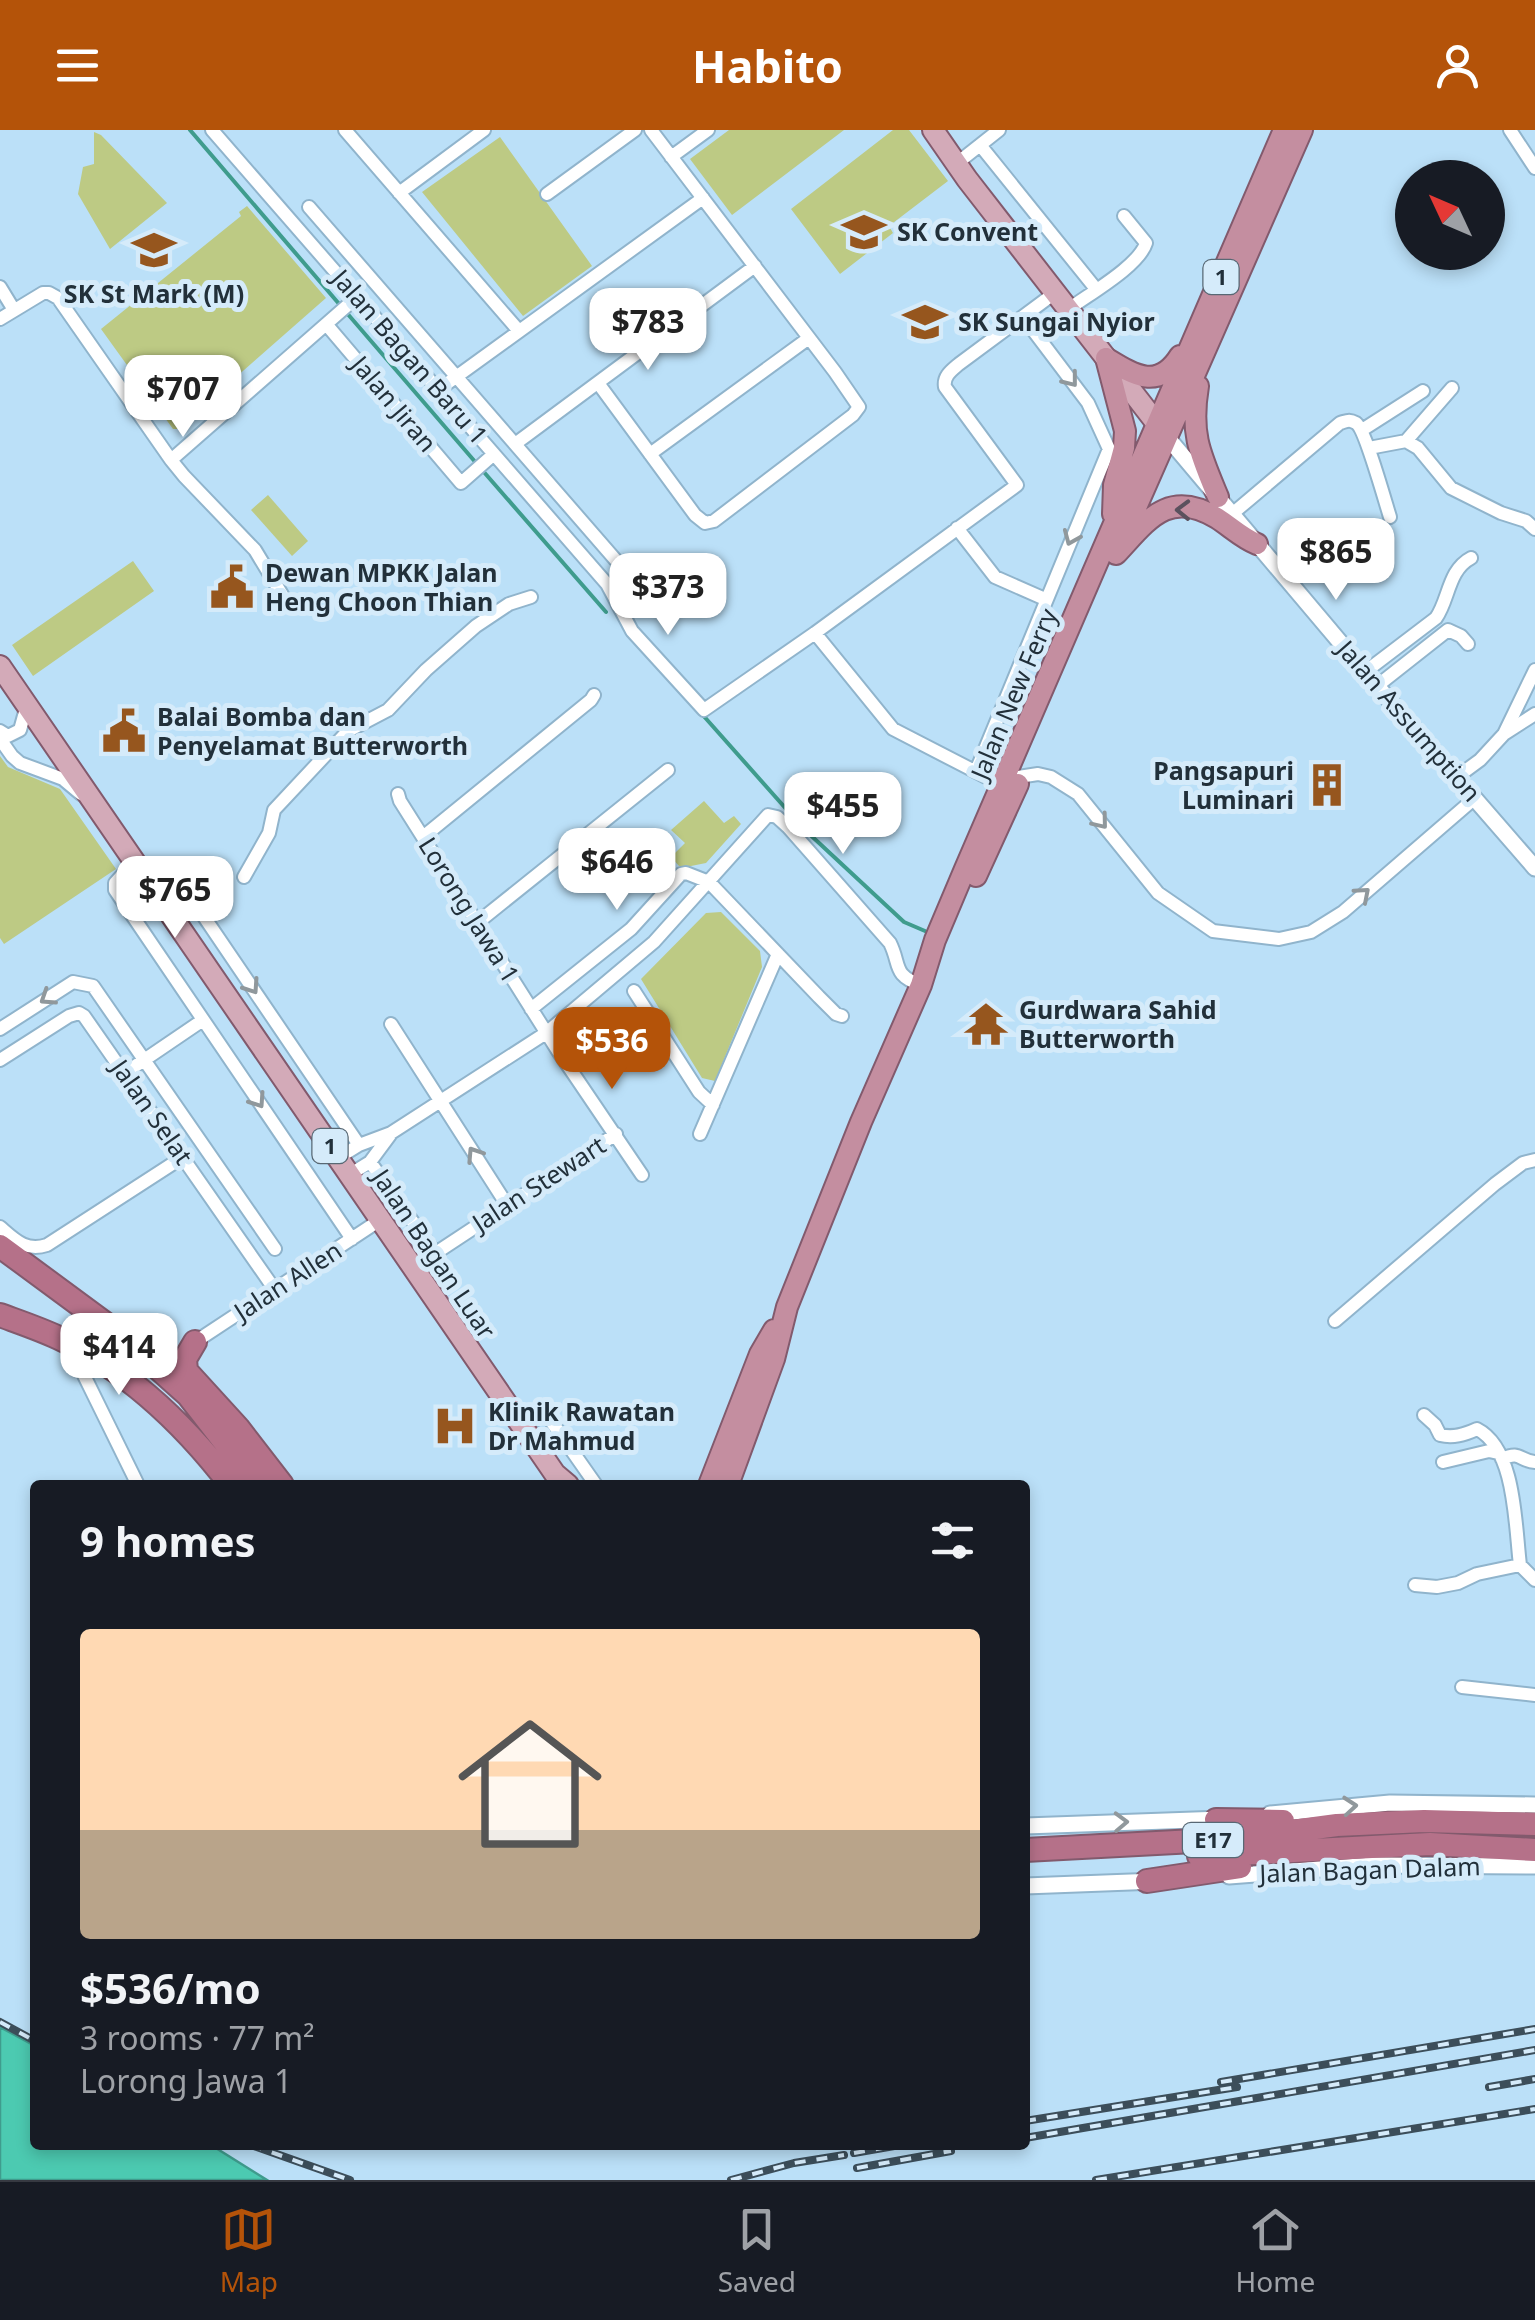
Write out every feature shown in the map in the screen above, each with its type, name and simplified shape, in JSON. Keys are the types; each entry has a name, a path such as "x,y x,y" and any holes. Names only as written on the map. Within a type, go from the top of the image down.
{"highway":[{"name":"1","path":"1161,430 1196,332 1284,130"},
{"name":"1","path":"1161,430 1203,355 1302,130"},
{"path":"1106,358 1138,376 1161,376 1174,365 1196,332"},
{"path":"1203,355 1194,429 1218,497"},
{"path":"1106,358 1126,440 1114,485 1112,547"},
{"name":"Jalan New Ferry","path":"730,1480 788,1307 860,1122 921,985 935,940 1014,777 1161,430"},
{"path":"1112,547 1155,514 1184,506 1207,513 1257,544"},
{"path":"10,1245 122,1336 221,1425 274,1480"},
{"name":"Jalan New Ferry","path":"711,1480 760,1354 788,1307"},
{"path":"1,1315 59,1338 105,1364 152,1400 194,1440 226,1480"},
{"path":"122,1336 164,1354 175,1353 195,1342"},
{"path":"195,1342 185,1358 186,1371 238,1428 275,1480"},
{"path":"188,1395 254,1480"},
{"path":"1216,1820 1328,1826"},
{"name":"E17","path":"1030,1850 1088,1854 1316,1851 1422,1833 1535,1824"},
{"name":"E17","path":"1030,1863 1328,1826 1422,1833 1535,1850"},
{"path":"1147,1881 1316,1851"}],"main road":[{"path":"933,130 1161,430"},
{"name":"Jalan Bagan Luar","path":"0,666 559,1480"}],"street":[{"name":"Jalan Bagan Baru 1","path":"212,130 348,305 438,390 484,462 607,584 632,630 704,710 815,633"},
{"path":"344,130 519,332"},
{"path":"399,193 484,130"},
{"path":"547,194 635,130"},
{"path":"598,383 705,524 714,521 859,407 651,130"},
{"path":"671,157 708,130"},
{"path":"956,164 999,130"},
{"path":"1510,130 1535,168"},
{"path":"980,145 1096,289"},
{"path":"438,390 702,198"},
{"name":"Jalan Bagan Baru 1","path":"310,207 628,575 607,584"},
{"path":"1124,216 1146,243 1145,250 1096,289 1022,317 946,377 945,387 1016,485 815,633 893,729 986,777 1038,774 1078,794 1158,893 1213,931 1279,939 1311,932 1343,912 1475,798"},
{"path":"515,444 754,266"},
{"path":"0,287 14,310"},
{"path":"0,319 37,296 49,293 58,298 171,460 255,550 285,605"},
{"path":"171,460 348,305"},
{"name":"Jalan New Ferry","path":"976,772 1109,450 1088,402 1022,317"},
{"name":"Jalan Jiran","path":"326,324 461,483 484,462"},
{"path":"650,454 809,338"},
{"path":"1369,448 1406,441 1452,388"},
{"path":"1362,430 1423,391"},
{"path":"1232,514 1340,423 1353,421 1362,430 1369,448 1390,517"},
{"name":"Jalan Assumption","path":"1161,430 1535,868"},
{"path":"1406,441 1418,448 1451,488 1526,521 1535,530"},
{"path":"958,528 995,577 1046,599"},
{"path":"1365,672 1436,618 1442,610 1445,592 1463,562 1471,558"},
{"path":"244,877 269,832 274,810 348,731 388,710 476,626 510,604 531,597"},
{"path":"1377,686 1448,630 1468,644"},
{"path":"1504,734 1535,670"},
{"path":"422,837 594,695"},
{"path":"0,735 20,730 27,705"},
{"path":"1457,777 1504,734 1535,714"},
{"path":"0,735 20,763 63,780 95,804"},
{"path":"477,923 668,770"},
{"name":"Lorong Jawa 1","path":"398,794 546,1033 642,1175"},
{"path":"343,1166 359,1145 392,1133 546,1033 654,942 768,815 788,827 890,943 900,972 921,985"},
{"path":"134,862 115,883 115,890 352,1239"},
{"path":"532,1009 631,929 681,874 686,874 709,882 842,1016"},
{"path":"170,914 192,899 359,1145"},
{"path":"700,1134 778,954"},
{"path":"0,1028 76,981 96,989 275,1249"},
{"path":"634,991 700,1092 712,1104"},
{"name":"Jalan Selat","path":"0,1060 68,1016 79,1013 88,1020 275,1290"},
{"path":"125,1072 203,1020"},
{"path":"391,1024 507,1206"},
{"path":"343,1166 370,1162 392,1133"},
{"name":"Jalan Stewart","path":"413,1268 616,1134"},
{"path":"0,1228 10,1245 32,1248 47,1244 183,1157"},
{"path":"1335,1320 1496,1184 1523,1163 1535,1160"},
{"path":"370,1162 435,1253"},
{"name":"Jalan Allen","path":"195,1342 380,1220"},
{"path":"238,1237 258,1224"},
{"path":"59,1338 77,1361 136,1480"},
{"path":"1424,1415 1440,1435 1464,1435 1476,1429 1492,1440 1510,1485 1520,1564 1535,1580"},
{"path":"521,1425 544,1416 549,1418 592,1480"},
{"path":"1443,1462 1490,1451 1500,1456 1521,1456 1531,1462 1510,1485"},
{"path":"1415,1585 1437,1588 1458,1584 1477,1574 1520,1564"},
{"path":"1462,1686 1535,1695"},
{"path":"1030,1826 1216,1820 1390,1803 1535,1805"},
{"name":"Jalan Bagan Dalam","path":"1030,1886 1373,1865 1535,1866"}],"shaded area":[{"path":"729,130 844,130 732,215 690,159"},
{"path":"893,130 909,130 948,181 889,226 893,233 840,274 791,209"},
{"path":"94,132 167,203 110,249 78,194 83,167 94,164"},
{"path":"500,137 592,266 523,316 422,192"},
{"path":"247,206 326,298 173,429 101,329 241,216 239,212"},
{"path":"268,495 308,541 292,556 251,510"},
{"path":"133,561 154,591 33,676 12,645"},
{"path":"0,756 8,767 60,789 116,869 4,944 0,938"},
{"path":"704,801 724,823 734,816 741,824 706,863 679,866 671,857 685,843 671,830"},
{"path":"721,912 760,951 762,967 715,1081 702,1078 641,979 706,913"},
{"path":"0,2027 30,2043 30,2150 219,2150 267,2180 0,2180"}],"waterway":[{"path":"190,130 340,305"},
{"path":"346,312 477,464"},
{"path":"483,471 606,612"},
{"path":"701,713 804,829 904,922 925,931"}],"railway":[{"path":"0,2022 30,2038"},
{"path":"1221,2082 1535,2029"},
{"path":"1030,2137 1535,2050"},
{"path":"1489,2087 1535,2079"},
{"path":"1030,2120 1237,2087"},
{"path":"1096,2180 1535,2109"},
{"path":"265,2150 350,2180"},
{"path":"854,2153 871,2150"},
{"path":"857,2168 951,2151"},
{"path":"731,2180 844,2155"}],"place":[{"name":"SK Convent","path":"864,232"},
{"name":"SK St Mark (M)","path":"154,250"},
{"name":"SK Sungai Nyior","path":"925,322"},
{"name":"Dewan MPKK Jalan Heng Choon Thian","path":"232,587"},
{"name":"Balai Bomba dan Penyelamat Butterworth","path":"124,731"},
{"name":"Pangsapuri Luminari","path":"1327,785"},
{"name":"Gurdwara Sahid Butterworth","path":"986,1024"},
{"name":"Klinik Rawatan Dr Mahmud","path":"455,1426"}]}
